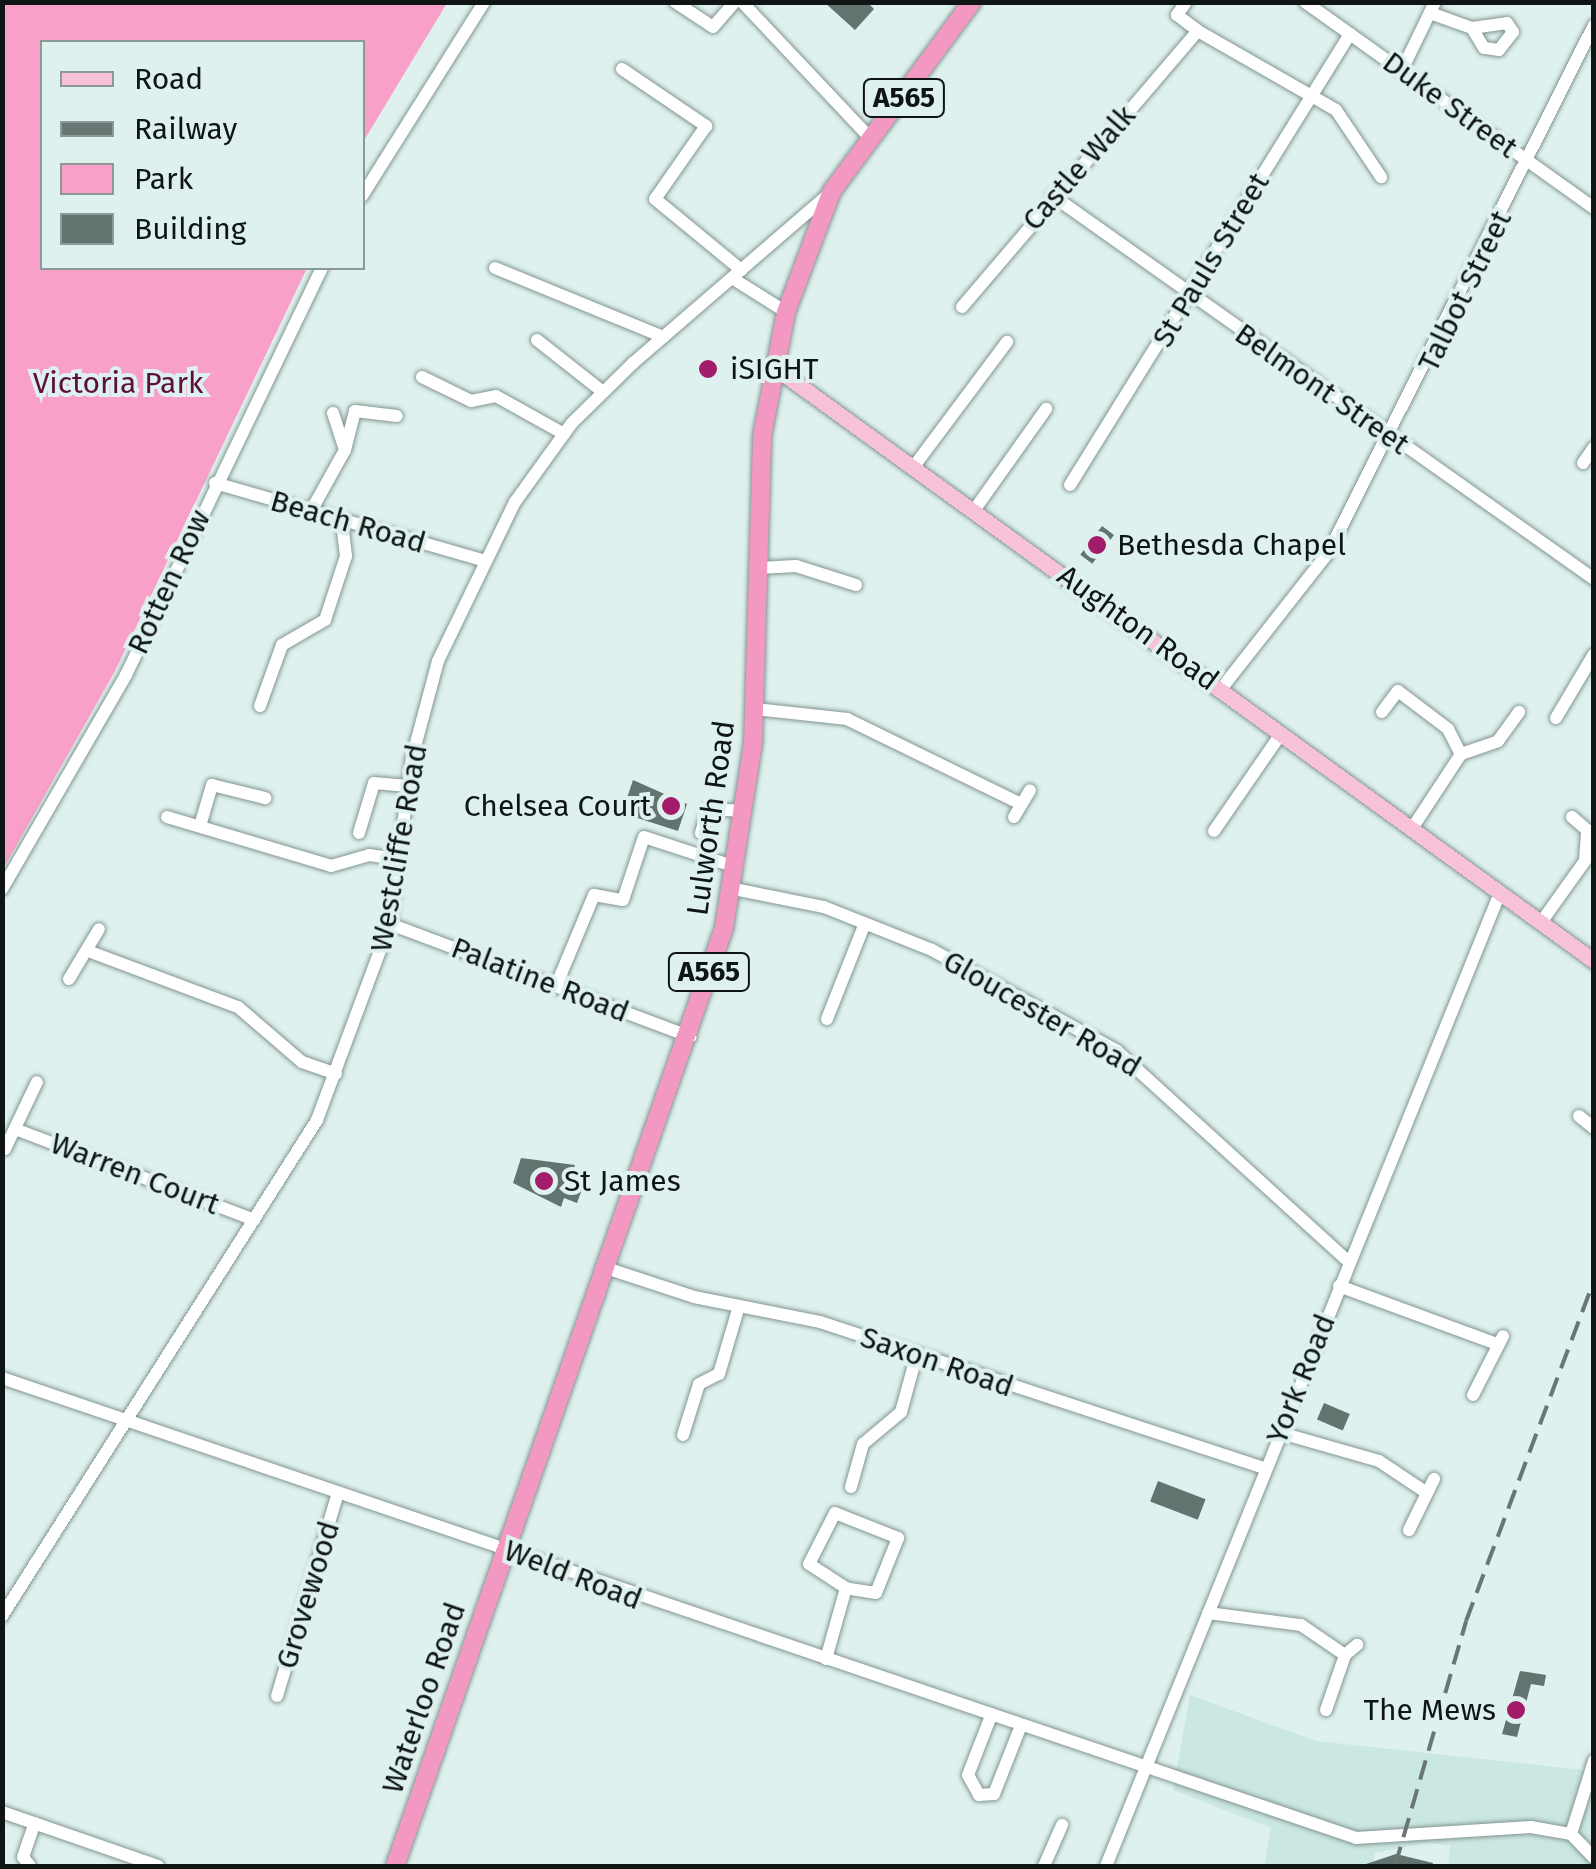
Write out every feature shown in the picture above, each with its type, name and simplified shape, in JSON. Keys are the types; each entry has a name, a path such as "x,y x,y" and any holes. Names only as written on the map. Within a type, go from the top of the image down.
{"highway":[{"name":"A565","path":"832,191 972,2"},
{"name":"Lulworth Road","path":"506,1548 690,1037 734,889 755,708 758,568 774,367 786,312 832,191"},
{"name":"Waterloo Road","path":"395,1866 506,1548"}],"main road":[{"name":"Aughton Road","path":"774,367 915,464 1594,961"}],"street":[{"path":"365,191 484,2"},
{"path":"675,2 714,27 738,2 870,138"},
{"path":"1186,2 1177,16 1336,110 1381,177"},
{"name":"Duke Street","path":"1306,2 1594,208"},
{"path":"1402,70 1432,8 1472,28"},
{"name":"Talbot Street","path":"1221,688 1328,553 1392,436 1594,25"},
{"name":"Castle Walk","path":"962,307 1198,31"},
{"name":"St Pauls Street","path":"1070,484 1350,34"},
{"path":"622,68 706,126 655,199 736,274 786,312"},
{"name":"Westcliffe Road","path":"2,1616 70,1522 123,1419 254,1220 336,1074 390,924 408,786 438,662 482,560 564,434 603,392 832,191"},
{"name":"Belmont Street","path":"1053,196 1189,297 1594,579"},
{"path":"495,268 663,337"},
{"name":"Rotten Row","path":"2,889 126,676 215,483 321,270"},
{"path":"536,340 603,392"},
{"path":"915,464 1006,342"},
{"path":"422,376 472,401 496,396 564,434"},
{"path":"975,509 1046,410"},
{"path":"311,511 344,450 355,412 397,416"},
{"path":"333,413 344,450"},
{"path":"1583,463 1594,447"},
{"name":"Beach Road","path":"215,483 482,560"},
{"path":"260,706 282,645 325,620 346,556 342,520"},
{"path":"758,568 796,566 856,585"},
{"path":"1556,718 1594,654"},
{"path":"1382,712 1398,691 1448,728 1461,754"},
{"path":"755,708 847,720 1018,811 1030,790"},
{"path":"1411,830 1461,754 1498,740 1519,712"},
{"path":"1214,831 1282,734"},
{"path":"359,833 374,784 408,786"},
{"path":"200,826 212,785 266,798"},
{"path":"701,833 708,809 744,812"},
{"path":"167,817 331,866 369,855 397,860"},
{"path":"1542,921 1585,860 1586,830 1572,817"},
{"path":"556,986 594,896 623,900 644,836 736,867"},
{"name":"Gloucester Road","path":"734,889 865,923 1117,1052 1348,1262"},
{"name":"York Road","path":"1106,1866 1500,893"},
{"path":"827,1019 865,923"},
{"name":"Palatine Road","path":"390,924 690,1037"},
{"path":"69,979 99,930"},
{"path":"88,952 238,1007 302,1062 336,1074"},
{"path":"5,1148 37,1082"},
{"path":"1579,1116 1592,1125"},
{"name":"Warren Court","path":"15,1129 254,1220"},
{"name":"Saxon Road","path":"606,1268 916,1354 1264,1468"},
{"path":"1339,1286 1499,1340 1473,1395"},
{"path":"684,1435 699,1384 719,1374 739,1306"},
{"path":"851,1487 864,1444 901,1412 916,1354"},
{"name":"Weld Road","path":"2,1378 506,1548 602,1589 826,1659 1020,1728 1356,1838 1472,1827 1571,1834"},
{"path":"1281,1433 1380,1460 1424,1490"},
{"path":"1409,1530 1424,1490 1434,1479"},
{"name":"Grovewood","path":"277,1696 338,1493"},
{"path":"835,1513 898,1538 876,1593 846,1588 808,1564 835,1513"},
{"path":"826,1659 846,1588"},
{"path":"1208,1613 1301,1625 1344,1655"},
{"path":"1326,1710 1344,1655 1358,1645"},
{"path":"991,1716 968,1775 979,1795 994,1794 1020,1728"},
{"path":"1594,1761 1571,1834 1594,1858"},
{"path":"2,1812 158,1866"},
{"path":"10,1866 26,1862 34,1823"},
{"path":"1044,1866 1062,1825"}],"shaded area":[{"path":"1190,1695 1316,1741 1593,1771 1593,1866 1448,1866 1450,1845 1426,1843 1375,1853 1372,1866 1264,1866 1271,1828 1173,1790"}],"green space":[{"name":"Victoria Park","path":"3,2 447,3 365,139 365,40 40,40 40,270 306,270 115,671 3,869"}],"building":[{"path":"824,2 867,2 874,9 855,30"},
{"name":"Bethesda Chapel","path":"1102,526 1114,535 1092,564 1080,555"},
{"name":"Chelsea Court","path":"633,780 687,804 678,831 622,813"},
{"name":"St James","path":"521,1158 575,1165 570,1179 584,1184 577,1203 564,1198 561,1207 513,1183"},
{"path":"1324,1403 1350,1414 1343,1431 1317,1420"},
{"path":"1158,1481 1206,1499 1198,1520 1150,1502"},
{"name":"The Mews","path":"1520,1671 1546,1675 1544,1686 1531,1684 1517,1737 1502,1734"},
{"path":"1396,1854 1433,1863 1360,1866"}],"railway":[{"path":"1395,1866 1466,1621 1594,1281"}],"place":[{"name":"iSIGHT","path":"708,369"},
{"name":"Bethesda Chapel","path":"1097,545"},
{"name":"Chelsea Court","path":"671,806"},
{"name":"St James","path":"544,1181"},
{"name":"The Mews","path":"1516,1710"}]}
